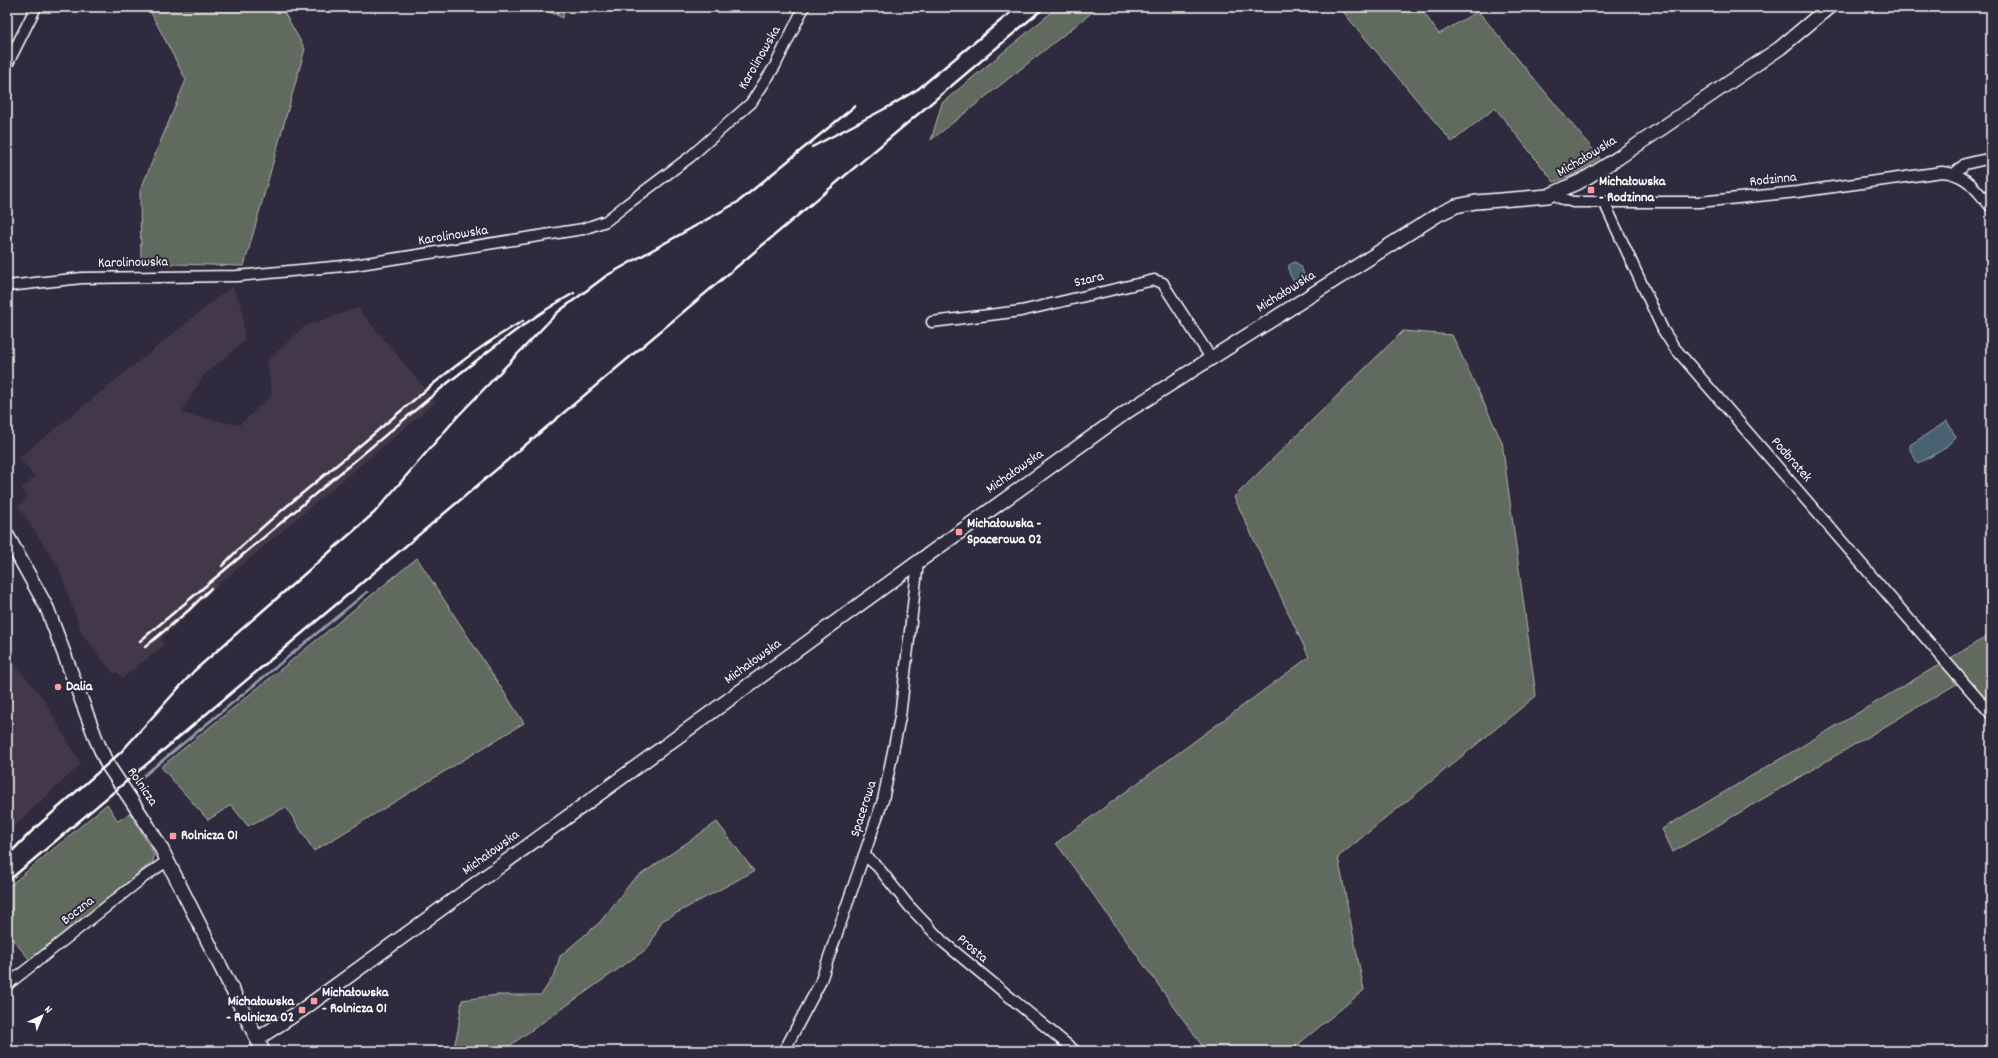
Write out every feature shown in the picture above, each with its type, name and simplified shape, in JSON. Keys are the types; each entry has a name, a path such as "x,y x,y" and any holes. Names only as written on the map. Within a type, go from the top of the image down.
{"street":[{"path":"7,65 36,7"},
{"name":"Karolinowska","path":"7,286 82,278 237,276 354,265 582,230 606,221 690,157 751,103 766,82 804,7"},
{"name":"Michałowska","path":"257,1039 302,1010 1128,411 1439,214 1456,206 1476,202 1544,197 1555,194 1583,180 1618,158 1780,48 1829,7"},
{"path":"1991,158 1965,164 1955,173 1966,179 1991,208"},
{"name":"Rodzinna","path":"1555,194 1560,198 1573,202 1699,202 1797,192 1942,172 1955,173"},
{"name":"Podbratek","path":"1604,202 1662,330 1674,347 1991,714"},
{"name":"Szara","path":"932,322 1021,311 1154,280 1163,283 1211,358"},
{"name":"Rolnicza","path":"7,535 50,614 96,739 108,764 143,818 168,861 263,1051"},
{"name":"Spacerowa","path":"784,1051 820,983 883,800 900,717 918,562"},
{"name":"Prosta","path":"864,855 877,866 910,906 942,941 1075,1051"},
{"name":"Boczna","path":"7,985 144,877 168,861"},
{"path":"1987,1051 1991,1049"}],"shaded area":[{"path":"232,286 243,311 244,341 204,375 181,413 239,425 272,395 267,361 305,326 358,308 436,402 226,578 161,639 164,645 123,678 117,672 114,674 82,634 59,568 18,506 28,497 21,489 35,477 19,458"},
{"path":"7,655 43,698 81,764 7,833"}],"green space":[{"path":"148,7 281,7 305,49 244,266 141,263 140,191 186,80"},
{"path":"539,7 564,7 563,18"},
{"path":"1058,7 1099,7 931,140 942,103"},
{"path":"1339,7 1420,7 1439,34 1478,11 1600,158 1574,175 1554,182 1495,108 1452,142"},
{"path":"1403,331 1452,335 1502,442 1536,696 1338,857 1364,990 1290,1051 1206,1051 1056,843 1309,657 1234,497"},
{"path":"417,558 524,723 314,851 286,807 248,826 231,805 208,820 161,767"},
{"path":"1991,634 1991,710 1965,679 1673,852 1662,829"},
{"path":"107,804 118,821 130,813 154,854 153,862 135,875 137,878 31,961 7,933 7,888"},
{"path":"717,822 754,871 662,921 648,948 502,1051 453,1051 458,1030 462,1000 497,995 541,995 555,974 560,956 600,922 633,880"}],"water":[{"path":"1295,262 1301,266 1305,278 1298,284 1292,279 1289,273 1289,265"},
{"path":"1947,421 1956,437 1944,449 1918,464 1910,450 1910,445"}],"waterway":[{"path":"135,783 367,592"}],"railway":[{"path":"812,147 890,106 918,89 1017,7"},
{"path":"7,882 1045,7"},
{"path":"7,856 34,829 121,752 194,671 374,513 458,416 558,312 606,276 738,202 855,106"},
{"path":"140,641 444,386 523,325 574,293"},
{"path":"222,566 271,520 437,381 479,349 523,321"},
{"path":"145,647 189,610 211,588"}],"place":[{"name":"Michałowska - Rodzinna","path":"1591,190"},
{"name":"Michałowska - Spacerowa 02","path":"959,532"},
{"name":"Dalia","path":"58,687"},
{"name":"Rolnicza 01","path":"173,836"},
{"name":"Michałowska - Rolnicza 01","path":"314,1001"},
{"name":"Michałowska - Rolnicza 02","path":"302,1010"}]}
